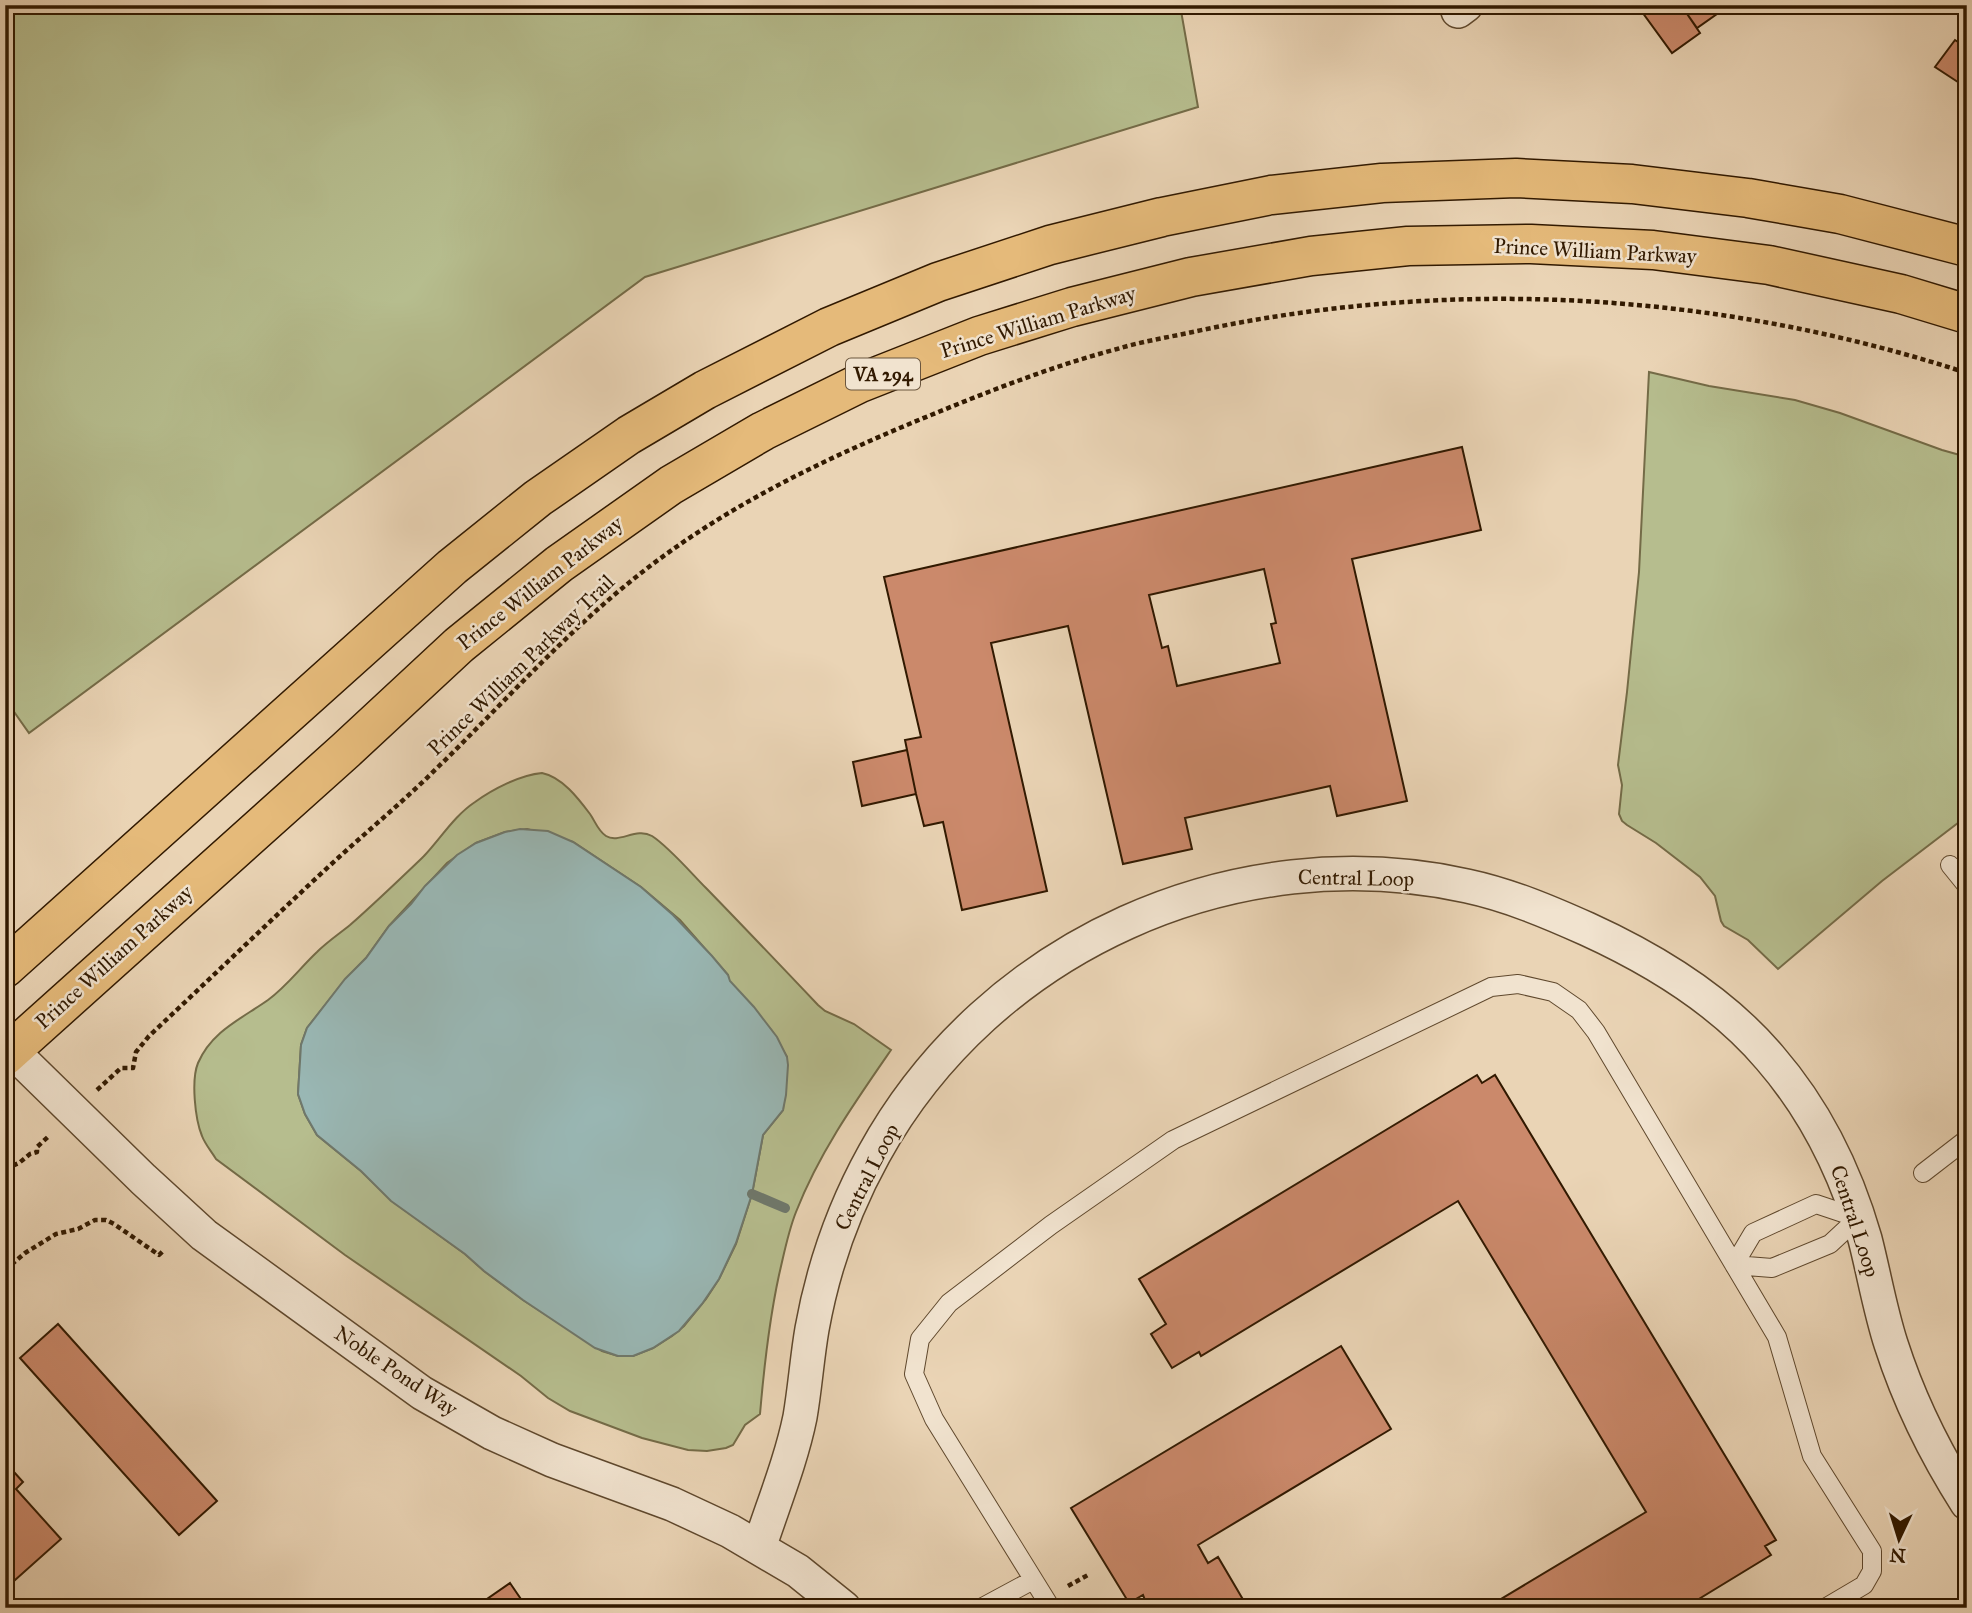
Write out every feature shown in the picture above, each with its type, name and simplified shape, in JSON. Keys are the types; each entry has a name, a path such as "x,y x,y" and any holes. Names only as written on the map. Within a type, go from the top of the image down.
{"highway":[{"path":"5,968 442,576 538,498 629,435 705,390 829,327 938,282 1049,245 1162,217 1271,195 1382,183 1516,178 1632,184 1748,198 1840,214 1967,247"},
{"name":"Prince William Parkway","path":"7,1050 346,750 459,645 559,564 671,485 763,431 860,383 967,341 1072,307 1191,277 1311,256 1408,246 1531,244 1653,250 1769,265 1900,294 1967,314"}],"street":[{"name":"Central Loop","path":"759,1548 793,1447 800,1417 812,1330 835,1240 874,1153 904,1106 934,1068 974,1024 1024,983 1095,936 1136,917 1182,901 1255,882 1304,875 1374,874 1429,879 1504,896 1556,915 1618,943 1668,971 1726,1012 1792,1084 1824,1136 1850,1191 1890,1342 1913,1406 1945,1468 1967,1503"},
{"name":"Noble Pond Way","path":"7,1050 204,1235 422,1393 492,1433 552,1460 673,1504 730,1531 799,1571 844,1608"}],"lane":[{"path":"1950,865 1967,886"},
{"path":"1051,1608 934,1419 914,1374 920,1339 949,1303 1051,1225 1172,1140 1491,987 1518,984 1553,992 1579,1010 1596,1032 1777,1336 1811,1456 1872,1551 1872,1571 1864,1585 1825,1608"},
{"path":"1923,1173 1967,1139"},
{"path":"1815,1204 1858,1218 1830,1244 1772,1268 1734,1265 1753,1233 1815,1204"},
{"path":"981,1608 1033,1580"}],"path":[{"name":"Prince William Parkway Trail","path":"121,1068 133,1068 136,1052 149,1036 437,768 544,658 619,590 667,553 723,516 813,466 999,387 1117,348 1245,321 1326,308 1426,301 1521,299 1629,303 1728,314 1843,338 1967,373"},
{"path":"5,1169 37,1152 37,1147"},
{"path":"5,1270 25,1253 56,1234 78,1229 95,1220 106,1220 114,1224 159,1255 163,1251"},
{"path":"1061,1590 1088,1575"}],"green space":[{"path":"5,5 1180,5 1198,107 645,277 29,733 5,699"},
{"path":"1649,372 1709,386 1795,400 1967,457 1967,816 1882,881 1778,969 1748,940 1724,926 1715,896 1700,877 1656,843 1627,825 1619,814 1622,785 1618,765 1639,572"},
{"path":"534,774 549,775 569,789 606,836 616,838 640,833 659,841 818,1005 854,1024 891,1050 851,1109 805,1190 786,1243 779,1275 765,1361 760,1414 745,1425 733,1445 726,1448 688,1450 642,1438 570,1411 548,1398 521,1376 345,1255 216,1159 200,1129 195,1100 196,1070 211,1042 281,989 321,948 359,917 424,856 467,808 498,788","holes":["527,829 573,842 641,887 680,920 772,1031 787,1057 783,1110 763,1135 752,1194 736,1244 719,1279 684,1326 653,1348 633,1356 618,1356 602,1351 523,1300 392,1201 317,1135 298,1094 301,1045 307,1028 366,958 389,926 447,863 476,843 505,832"]}],"water":[{"path":"520,829 548,831 573,842 641,887 673,915 712,956 777,1037 787,1057 783,1110 763,1135 752,1194 736,1243 719,1279 679,1331 653,1348 633,1356 618,1356 595,1348 523,1300 391,1201 361,1171 317,1135 298,1094 301,1045 307,1028 345,979 366,958 389,926 457,855 476,843"}],"building":[{"path":"1637,5 1681,5 1700,33 1672,53"},
{"path":"1681,5 1721,5 1724,9 1697,28"},
{"path":"1955,40 1967,48 1967,88 1935,67"},
{"path":"1462,447 1481,530 1352,559 1407,801 1337,816 1330,786 1185,818 1192,849 1123,864 1068,626 991,643 1047,891 962,910 943,822 924,826 916,794 905,740 921,737 884,577","holes":["1264,569 1276,623 1271,624 1280,663 1177,686 1168,646 1162,648 1149,595"]},
{"path":"907,750 916,794 862,806 853,762"},
{"path":"1477,1075 1482,1083 1495,1075 1776,1540 1765,1546 1771,1555 1684,1608 1486,1608 1646,1512 1458,1201 1201,1356 1199,1352 1172,1368 1151,1334 1166,1324 1139,1279"},
{"path":"58,1324 217,1501 179,1535 20,1358"},
{"path":"1341,1346 1391,1429 1198,1545 1208,1563 1218,1557 1248,1608 1132,1608 1145,1600 1143,1595 1129,1603 1071,1508"},
{"path":"5,1462 23,1482 16,1489 61,1539 5,1589"},
{"path":"510,1583 527,1608 474,1608"}],"waterway":[{"path":"752,1194 785,1208"}]}
